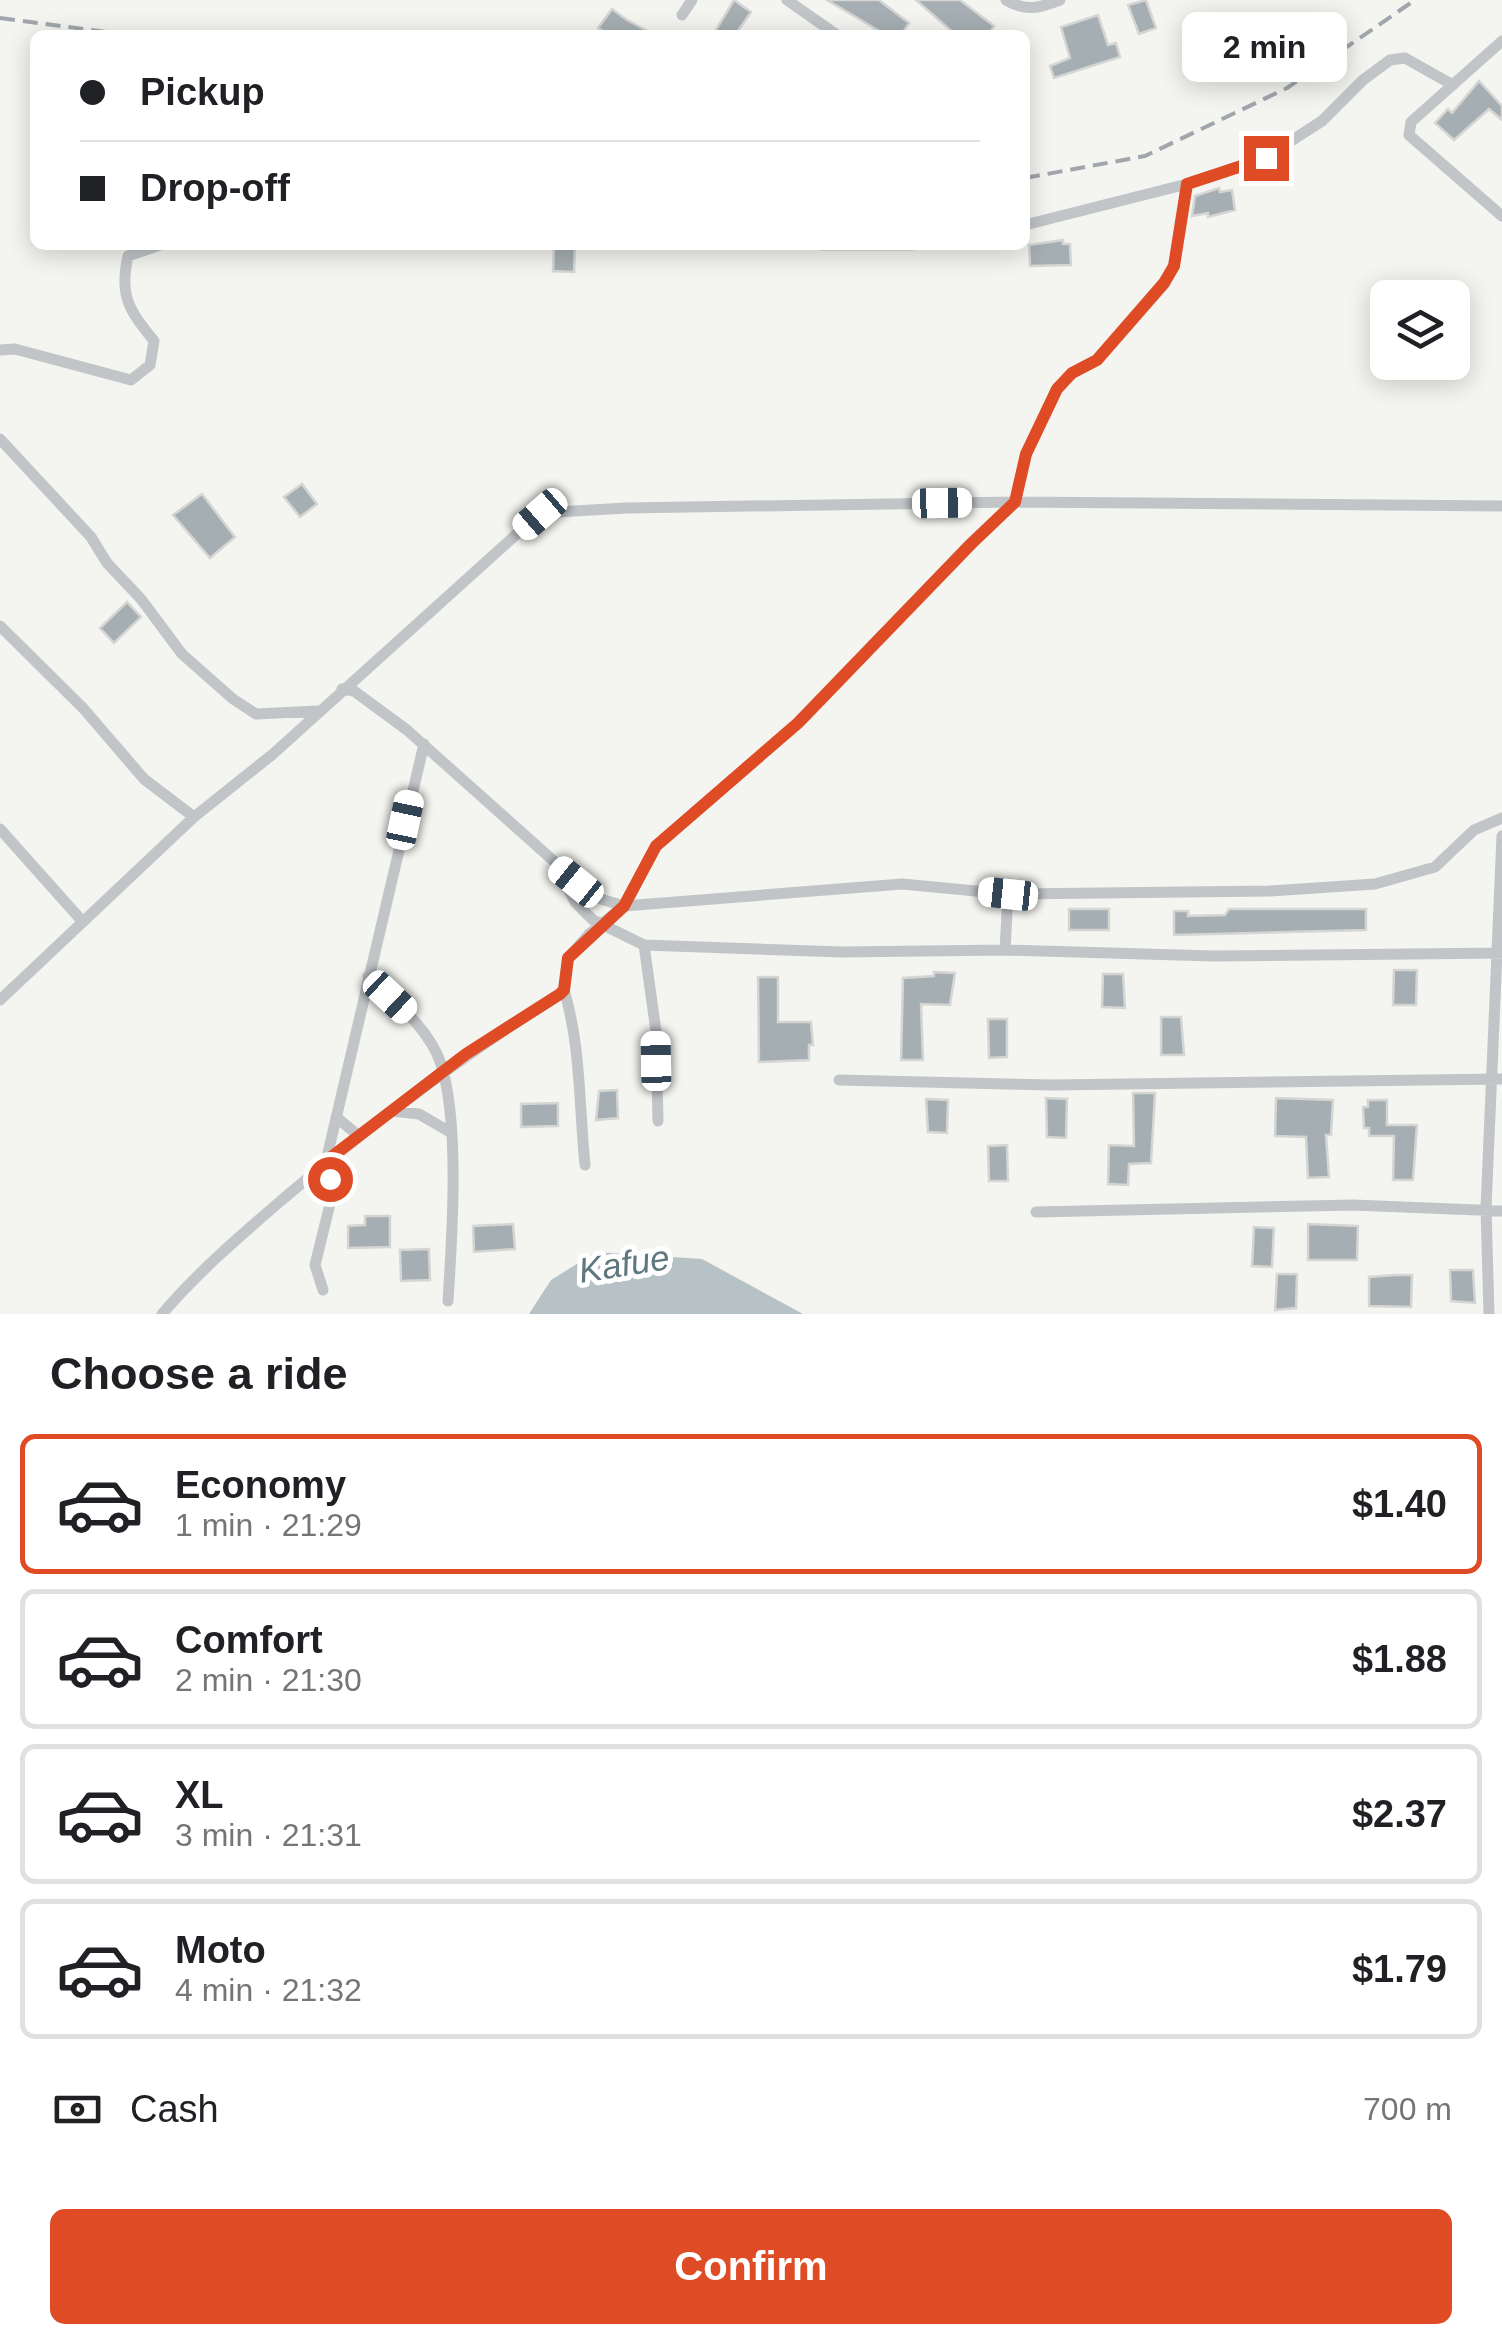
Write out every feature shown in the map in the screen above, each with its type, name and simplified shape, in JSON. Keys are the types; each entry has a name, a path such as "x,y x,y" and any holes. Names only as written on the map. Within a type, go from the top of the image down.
{"street":[{"path":"682,15 692,0"},
{"path":"787,0 829,30"},
{"path":"1006,0 1020,8 1038,8 1060,0"},
{"path":"1502,41 1411,122 1409,135 1502,216"},
{"path":"1030,224 1187,184 1266,158 1340,107 1362,80 1390,60 1405,58 1453,86"},
{"path":"585,1165 577,1088 577,1034 564,990 568,958 624,906 656,846 798,723 1015,502 1026,454 1057,389 1072,373 1097,360 1121,336 1174,266 1187,184"},
{"path":"0,350 14,349 131,380 150,365 154,341 130,312 123,282 128,256 145,250"},
{"path":"0,439 92,537 107,563 141,599 182,654 233,699 256,714 317,711"},
{"path":"0,1000 194,818 272,754 540,514 626,508 1015,502 1502,506"},
{"path":"0,626 83,708 144,779 194,818"},
{"path":"342,689 354,692 424,744 528,834 558,868 594,896 624,906 902,884 1008,894 1269,891 1376,884 1435,867 1474,830 1502,818"},
{"path":"323,1290 315,1265 331,1200 328,1159 424,744"},
{"path":"0,829 83,922"},
{"path":"1489,1314 1486,1208 1497,1080 1502,836"},
{"path":"558,868 575,902 600,926 644,945 841,952 1005,950 1213,956 1500,953"},
{"path":"1005,950 1008,894"},
{"path":"644,945 656,1032 658,1121"},
{"path":"368,976 413,1018 440,1062 450,1132 448,1301"},
{"path":"162,1314 194,1276 328,1159 442,1072 564,990"},
{"path":"839,1080 1052,1085 1497,1080"},
{"path":"392,1111 419,1114 450,1132"},
{"path":"336,1117 359,1136"},
{"path":"1036,1212 1353,1205 1486,1208 1502,1212"}],"water":[{"name":"Kafue","path":"596,1252 702,1259 803,1314 529,1314 551,1280"}],"building":[{"path":"734,0 751,12 738,30 716,30"},
{"path":"827,0 879,0 909,23 904,30 878,30"},
{"path":"916,0 960,0 994,26 991,30 950,30"},
{"path":"1146,0 1156,28 1139,34 1128,5"},
{"path":"612,9 646,30 601,30 598,28"},
{"path":"1098,15 1108,45 1116,43 1120,57 1054,78 1050,66 1070,58 1061,27"},
{"path":"1479,81 1502,106 1502,120 1489,109 1454,140 1435,123 1448,109 1452,113"},
{"path":"1219,188 1220,192 1232,190 1235,210 1208,217 1208,213 1192,216 1195,196"},
{"path":"1063,240 1063,244 1070,244 1071,265 1030,266 1030,245"},
{"path":"554,250 575,250 574,272 553,271"},
{"path":"302,484 317,504 300,517 284,497"},
{"path":"202,494 235,537 210,558 173,515"},
{"path":"127,602 141,617 114,643 100,628"},
{"path":"1069,909 1109,909 1109,930 1069,930"},
{"path":"1229,909 1366,909 1366,930 1174,935 1174,911 1188,911 1188,916 1225,915"},
{"path":"1394,970 1417,970 1416,1005 1393,1005"},
{"path":"934,972 955,973 950,1005 921,1004 923,1060 901,1060 903,978 934,976"},
{"path":"1103,974 1123,974 1125,1008 1102,1007"},
{"path":"758,977 778,977 778,1022 811,1022 813,1045 809,1045 809,1060 759,1062"},
{"path":"1161,1017 1181,1017 1184,1055 1161,1055"},
{"path":"988,1019 1007,1019 1007,1057 989,1058"},
{"path":"617,1090 618,1118 596,1120 599,1091"},
{"path":"1133,1093 1155,1093 1151,1163 1129,1164 1128,1185 1108,1184 1109,1145 1134,1146"},
{"path":"1046,1098 1067,1099 1066,1138 1047,1137"},
{"path":"1276,1098 1333,1100 1331,1135 1326,1135 1329,1177 1308,1178 1306,1137 1275,1136"},
{"path":"926,1099 948,1100 947,1133 928,1132"},
{"path":"1368,1100 1387,1100 1387,1125 1417,1125 1413,1180 1393,1180 1394,1136 1369,1136 1369,1128 1364,1128 1363,1107 1368,1107"},
{"path":"558,1103 558,1126 521,1127 521,1104"},
{"path":"1007,1145 1008,1181 989,1181 988,1146"},
{"path":"365,1216 390,1216 390,1247 348,1248 348,1226 365,1225"},
{"path":"513,1224 515,1249 474,1252 473,1226"},
{"path":"1308,1224 1358,1226 1357,1260 1308,1260"},
{"path":"1254,1227 1274,1228 1272,1267 1252,1266"},
{"path":"429,1249 430,1280 401,1281 400,1250"},
{"path":"1450,1270 1473,1270 1475,1303 1451,1301"},
{"path":"1277,1274 1297,1274 1296,1308 1275,1310"},
{"path":"1412,1275 1411,1307 1369,1306 1369,1277"}],"railway":[{"path":"1030,177 1145,156 1287,88 1415,0"},
{"path":"0,18 92,30"}],"route":[{"path":"330,1179 330,1158 466,1054 560,994 564,990 568,958 589,934 624,906 656,846 798,723 971,544 1002,518 1015,502 1026,454 1057,389 1072,373 1097,360 1121,336 1174,266 1187,184 1266,158"}]}
